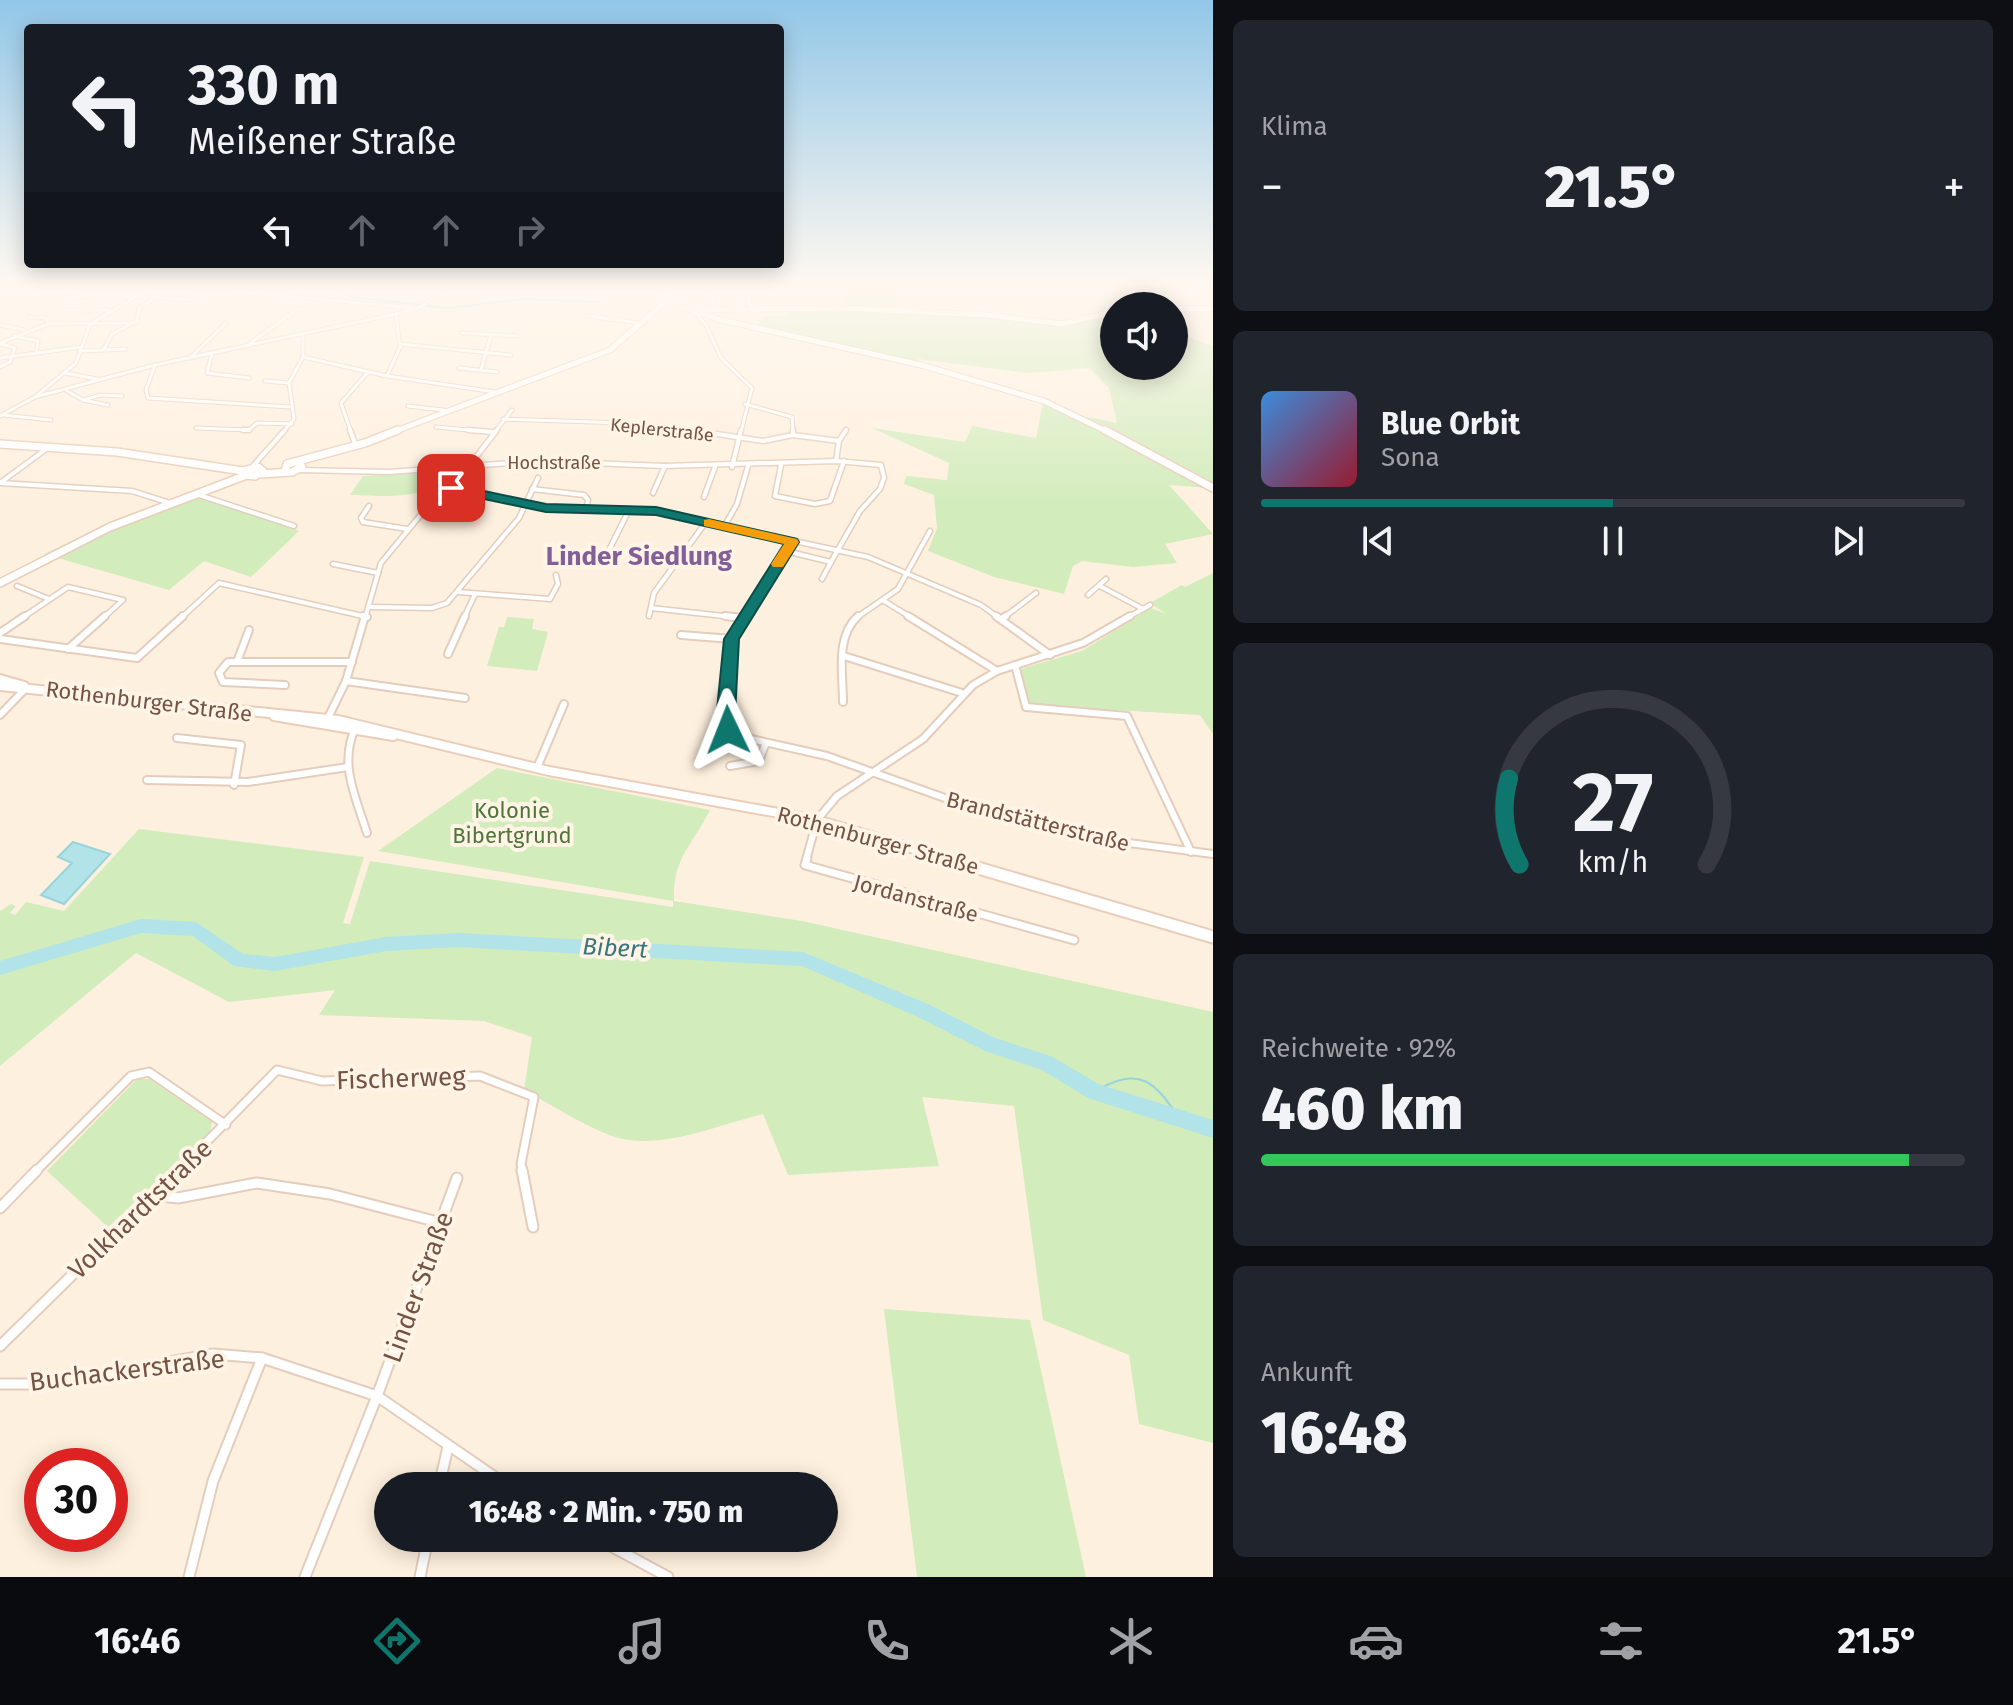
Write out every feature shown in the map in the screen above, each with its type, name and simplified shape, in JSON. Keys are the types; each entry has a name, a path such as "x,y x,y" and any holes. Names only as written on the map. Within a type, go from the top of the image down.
{"street":[{"path":"1,414 35,397 65,373 74,361"},
{"path":"35,397 177,361"},
{"path":"210,361 207,373 249,378"},
{"path":"244,474 292,424 289,383 301,361"},
{"path":"319,361 387,376 495,392"},
{"path":"387,376 393,361"},
{"path":"481,370 484,361"},
{"path":"0,583 79,542 244,474 300,466 585,361"},
{"path":"724,361 751,386 736,438 732,467"},
{"path":"897,361 1044,401 1102,427 1139,451 1213,488"},
{"path":"155,365 146,390 148,398 291,407"},
{"path":"459,368 497,372"},
{"path":"356,446 341,403 368,372"},
{"path":"65,373 100,380"},
{"path":"265,381 289,383"},
{"path":"67,391 83,400 108,405"},
{"path":"83,400 101,395 122,396"},
{"path":"745,404 792,417 793,435"},
{"path":"408,406 451,411"},
{"path":"469,466 512,410"},
{"path":"1,414 51,420"},
{"name":"Keplerstraße","path":"503,419 690,430 736,438 784,441 793,435 839,441"},
{"path":"196,428 249,430 257,423 292,424"},
{"path":"436,427 493,432"},
{"path":"836,461 839,441 846,430"},
{"path":"0,444 117,452 244,474"},
{"path":"0,483 49,447"},
{"name":"Hochstraße","path":"300,466 389,472 555,461 715,467 877,462 884,478 880,489 860,511 836,550"},
{"path":"781,465 775,496 822,505 830,501 844,461"},
{"path":"653,493 665,466"},
{"path":"724,527 737,504 748,466"},
{"path":"252,467 261,472"},
{"path":"704,497 715,467"},
{"path":"325,722 346,681 385,557 407,529 451,488 460,476 457,468"},
{"path":"370,607 432,608 447,603 492,552 525,505 538,478"},
{"path":"0,483 132,491 170,503"},
{"path":"451,488 525,505 656,511 836,550 908,571 1003,618 1050,655"},
{"path":"532,489 584,495 588,500 586,510"},
{"path":"196,494 294,526"},
{"path":"369,506 361,518 363,522 407,529"},
{"path":"609,550 629,510"},
{"path":"649,616 654,593 706,522"},
{"path":"843,702 844,641 853,619 894,594 922,552 930,531"},
{"name":"Brandstätterstraße","path":"792,542 742,618 732,639 724,722 733,735 765,745 827,756 866,773 1001,816 1091,838 1213,854"},
{"path":"822,579 836,550"},
{"path":"786,551 831,562"},
{"path":"333,564 378,573"},
{"path":"458,592 550,599 558,584 556,575"},
{"path":"1088,595 1106,579"},
{"path":"0,639 137,658 219,583 367,617"},
{"path":"17,586 49,599"},
{"path":"1100,586 1143,609"},
{"path":"0,633 68,587 123,600 67,649"},
{"path":"1003,618 1036,593"},
{"path":"448,654 475,594"},
{"path":"884,601 997,671"},
{"path":"817,820 837,796 866,773 923,739 962,693 997,671 1083,643 1150,605"},
{"path":"651,608 742,618"},
{"path":"237,662 249,630"},
{"path":"681,635 732,639"},
{"path":"844,656 962,693"},
{"path":"285,685 223,682 218,678 223,666 237,662 352,662"},
{"path":"1015,665 1026,707 1127,716 1191,852"},
{"name":"Rothenburger Straße","path":"0,679 28,687"},
{"path":"346,681 465,698"},
{"name":"Rothenburger Straße","path":"0,686 325,722 401,736 537,768 817,820 1213,937"},
{"name":"Rothenburger Straße","path":"0,715 28,687"},
{"path":"537,768 564,704"},
{"path":"355,728 347,740 348,767 367,833"},
{"path":"177,738 241,745 234,785"},
{"path":"730,766 759,761 765,745"},
{"path":"147,780 214,787 284,781 348,767"},
{"name":"Jordanstraße","path":"817,820 805,865 1074,940"},
{"name":"Volkhardtstraße","path":"0,1346 226,1125 277,1070"},
{"name":"Fischerweg","path":"277,1070 322,1081 480,1076 534,1097 521,1164 533,1227"},
{"path":"0,1208 131,1076 141,1071 149,1072 226,1125"},
{"name":"Linder Straße","path":"305,1577 377,1396 457,1178"},
{"path":"152,1195 178,1198 257,1183 330,1194 442,1223"},
{"name":"Buchackerstraße","path":"0,1384 51,1384 213,1354 262,1358 377,1396 486,1472"},
{"path":"189,1577 213,1481 262,1358"},
{"path":"442,1472 448,1447"},
{"path":"420,1577 425,1552"},
{"path":"622,1552 668,1577"}],"green space":[{"path":"931,361 1100,361 1100,379 1090,368 1028,373"},
{"path":"1188,361 1213,361 1213,486 1082,416 1117,423 1109,388 1101,380 1188,380"},
{"path":"1043,402 1210,488 1169,485 1213,534 1165,544 1177,563 1133,567 1082,561 1073,566 1064,594 994,577 928,551 937,528 934,495 904,484 906,476 947,480 949,463 872,428 965,442 972,426 1036,438"},
{"path":"440,472 436,482 417,493 350,495 363,476"},
{"path":"201,497 299,531 251,577 204,561 169,590 44,554 130,514"},
{"path":"1213,573 1213,734 1200,715 1030,705 1020,669 1082,651 1151,608 1166,614 1150,603 1182,585 1185,587"},
{"path":"507,617 534,619 532,629 548,632 537,671 487,666 499,627 504,627"},
{"name":"Kolonie Bibertgrund","path":"497,768 710,810 680,862 674,901 802,921 1213,1012 1213,1443 1139,1424 1129,1355 1043,1320 1014,1106 922,1097 939,1166 788,1175 763,1114 668,1139 648,1141 612,1136 578,1121 524,1090 532,1037 484,1021 319,1015 335,990 229,1002 136,953 0,1066 0,911 11,904 16,906 10,913 15,915 26,902 64,911 139,829 364,857 343,923 350,924 370,861 673,907 673,901 378,851"},
{"path":"137,1079 149,1079 212,1122 210,1133 108,1227 47,1171"},
{"path":"884,1309 1030,1320 1086,1577 917,1577"}],"water":[{"path":"73,842 110,854 64,904 41,895 72,863 58,857"}],"waterway":[{"name":"Bibert","path":"0,968 141,926 196,929 240,961 275,964 386,944 458,940 803,959 924,1011 991,1045 1047,1063 1094,1092 1213,1129"},
{"path":"1094,1092 1124,1079 1146,1082 1163,1096 1182,1122"}],"slow traffic":[{"path":"709,523 792,542 778,564"}],"district":[{"name":"Linder Siedlung","path":"639,556"}],"route":[{"path":"451,488 546,508 656,511 792,542 742,618 732,639 724,720 728,730"}]}
